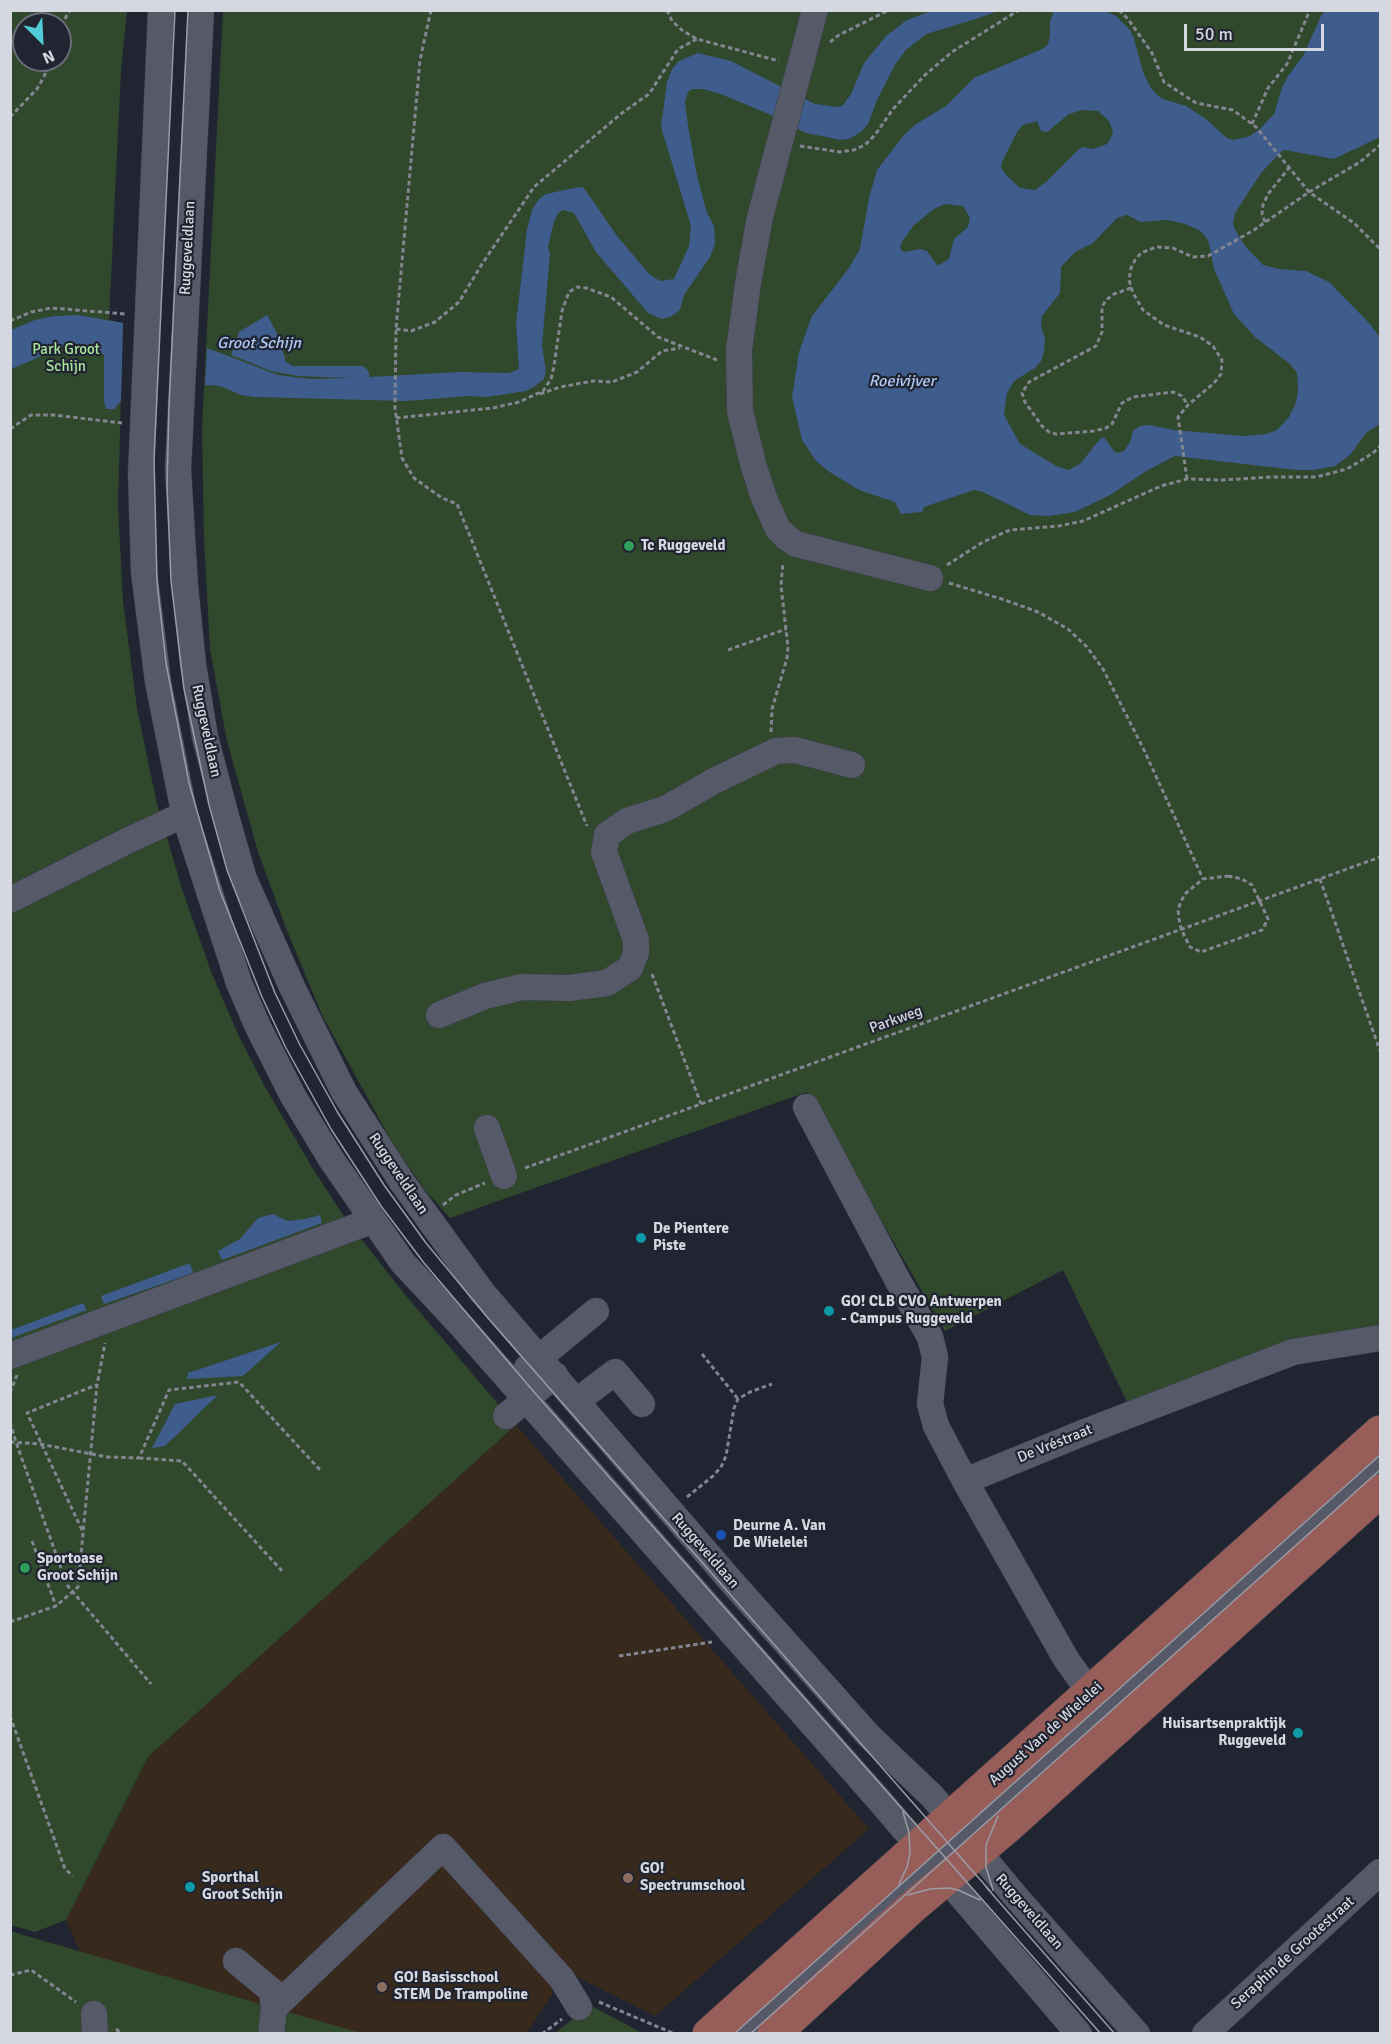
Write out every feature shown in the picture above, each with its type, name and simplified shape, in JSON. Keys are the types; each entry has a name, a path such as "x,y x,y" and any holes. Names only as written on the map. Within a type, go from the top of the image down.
{"main road":[{"name":"August Van de Wielelei","path":"774,2034 910,1909 932,1863 965,1835 1090,1694 1380,1432"},
{"name":"August Van de Wielelei","path":"709,2034 932,1863 1380,1491"}],"street":[{"path":"161,10 141,474 144,572 158,682 185,817 239,983 271,1055 293,1096 351,1190 403,1263 518,1390 1079,2034"},
{"name":"Ruggeveldlaan","path":"201,10 178,469 181,532 193,664 205,736 244,879 292,987 344,1092 427,1217 482,1292 548,1366 663,1503 849,1714 932,1796 1095,1988 1137,2034"},
{"path":"814,10 760,217 748,283 739,364 740,411 754,467 778,529 786,537 796,544 930,578"},
{"path":"159,84 197,85"},
{"path":"439,1015 486,996 522,987 569,988 607,983 630,968 636,953 636,940 604,852 607,836 627,821 665,809 714,781 776,751 795,750 852,765"},
{"path":"10,900 171,820 185,817"},
{"path":"806,1107 930,1337 935,1357 930,1404 936,1426 1066,1659 1090,1694"},
{"path":"488,1128 504,1176"},
{"path":"10,1356 363,1224"},
{"path":"506,1416 518,1390 548,1366 596,1311"},
{"name":"De Vréstraat","path":"965,1481 1293,1352 1380,1338"},
{"path":"577,1401 615,1372 642,1404"},
{"name":"August Van de Wielelei","path":"965,1835 1380,1463"},
{"path":"274,2008 443,1846 562,1979 579,2007"},
{"name":"August Van de Wielelei","path":"742,2034 932,1863"},
{"name":"Seraphin de Grootestraat","path":"1204,2034 1380,1872"},
{"path":"236,1961 272,1991 274,2008 272,2034"}],"path":[{"path":"431,10 420,60 396,329 395,408 402,458 414,478 442,498 457,504 593,842 604,852"},
{"path":"667,10 672,21 697,39 801,66 839,35 889,10"},
{"path":"782,135 840,152 854,150 864,145 925,75 952,52 1019,10"},
{"path":"1119,10 1152,53 1164,82 1196,103 1233,110 1254,125 1309,192 1354,223 1380,249"},
{"path":"1254,125 1268,87 1287,64 1310,10"},
{"path":"396,329 411,331 435,322 459,302 534,187 649,93 678,49 697,39"},
{"path":"10,117 37,89 46,72"},
{"path":"1186,479 1177,421 1181,411 1210,388 1218,378 1222,369 1221,356 1213,346 1200,337 1164,325 1148,315 1138,304 1131,288 1131,268 1135,260 1149,249 1166,247 1193,257 1208,256 1254,230 1309,192 1360,162 1380,145"},
{"path":"1265,222 1262,214 1263,205 1268,194 1289,168"},
{"path":"537,395 543,391 551,379 562,311 569,292 577,287 611,297 658,337 726,363 739,364"},
{"path":"1131,288 1114,294 1101,307 1102,332 1096,346 1029,382 1022,393 1025,402 1042,426 1056,434 1106,428 1112,424 1122,403 1133,398 1173,392 1179,394 1188,405"},
{"path":"10,321 31,312 51,308 123,314"},
{"path":"396,418 492,408 519,402 560,387 593,381 612,382 637,372 662,351 682,348"},
{"path":"10,429 31,415 127,423"},
{"path":"930,578 983,542 1010,530 1059,526 1083,521 1161,486 1186,479 1316,477 1347,469 1380,446"},
{"path":"776,751 770,728 772,709 787,658 781,572 783,561 796,544"},
{"path":"930,578 1038,612 1068,629 1087,647 1103,669 1144,750 1203,879"},
{"path":"728,650 786,628"},
{"name":"Parkweg","path":"427,1217 456,1195 504,1176 1380,857"},
{"path":"1228,876 1242,879 1252,885 1268,919 1262,930 1201,952 1190,947 1181,929 1178,910 1186,892 1203,879 1228,876"},
{"path":"1320,879 1380,1051"},
{"path":"636,953 646,960 701,1104"},
{"path":"10,1622 56,1606 78,1587 97,1385 109,1320"},
{"path":"702,1354 738,1400"},
{"path":"139,1458 169,1390 239,1382 321,1471"},
{"path":"684,1500 721,1467 726,1456 738,1400 750,1392 772,1384"},
{"path":"82,1532 27,1413 97,1385"},
{"path":"10,1422 67,1585 152,1684"},
{"path":"10,1442 40,1444 90,1455 182,1461 282,1571"},
{"path":"33,1541 56,1606"},
{"path":"619,1656 719,1641"},
{"path":"10,1716 65,1869 74,1876"},
{"path":"10,1975 31,1970"},
{"path":"542,2034 593,1999 675,2034"}],"shaded area":[{"path":"516,1425 869,1829 655,2016 567,1972 527,2033 350,2033 80,1952 66,1920 148,1757"}],"green space":[{"name":"Park Groot Schijn","path":"10,11 127,11 121,71 109,320 123,323 118,505 123,601 137,708 157,804 183,892 212,974 238,1034 264,1085 313,1169 347,1221 407,1297 516,1425 148,1757 66,1920 35,1932 10,1925"},
{"path":"223,11 1380,11 1380,1329 1129,1406 1063,1270 945,1331 807,1092 450,1218 425,1190 393,1144 322,1015 286,928 258,852 227,741 210,649 204,538 202,429"},
{"path":"10,1931 274,2008 361,2033 11,2033"},
{"path":"590,2005 642,2033 554,2034"}],"water":[{"name":"Groot Schijn","path":"931,11 998,11 926,34 906,50 896,63 877,100 868,124 861,132 849,139 841,140 806,133 769,114 718,93 703,89 692,89 688,92 685,102 688,126 697,176 707,213 714,226 715,244 710,257 684,295 680,310 672,316 662,319 648,313 596,252 574,213 564,210 558,213 554,222 548,247 550,254 542,345 546,371 544,379 526,391 487,397 468,396 406,401 255,397 241,395 220,386 205,385 207,348 278,375 310,379 353,378 298,376 271,371 231,355 239,332 267,315 277,333 286,362 293,366 363,366 368,370 370,377 458,372 509,373 519,369 516,324 527,229 532,210 539,199 546,194 584,188 617,236 649,274 660,281 674,279 689,246 691,226 661,127 667,82 672,69 679,61 698,53 731,61 815,104 839,107 851,94 864,63 886,36 907,20"},
{"name":"Roeivijver","path":"1054,11 1105,11 1116,16 1130,30 1143,72 1156,94 1163,99 1186,106 1206,119 1227,138 1234,140 1250,136 1274,114 1282,88 1303,56 1322,14 1326,11 1380,11 1380,137 1334,159 1282,151 1261,173 1235,213 1233,223 1245,246 1263,265 1306,271 1329,282 1371,325 1380,338 1380,424 1366,433 1350,455 1335,466 1314,470 1296,470 1175,456 1148,470 1110,495 1075,512 1049,516 1030,515 983,492 974,490 924,507 922,512 901,514 895,502 859,490 828,471 816,461 802,440 792,397 799,352 812,316 849,268 860,249 869,198 877,170 904,135 916,124 946,106 974,78 1042,49 1048,44 1050,21","holes":["1082,110 1098,111 1109,121 1113,131 1107,144 1093,149 1083,147 1078,150 1035,190 1020,188 1005,174 1001,167 1002,162 1023,125 1037,121 1041,131 1047,132 1069,114","945,204 963,206 970,218 968,227 954,239 949,259 937,265 927,251 921,249 903,252 900,248 914,225 934,209","1127,215 1141,222 1167,220 1182,223 1199,230 1206,237 1214,269 1234,314 1255,337 1290,364 1297,373 1296,403 1289,417 1277,430 1266,434 1243,436 1174,430 1149,425 1140,426 1133,431 1124,451 1117,453 1114,451 1104,437 1080,464 1068,470 1058,467 1020,444 1004,415 1007,393 1014,381 1035,368 1041,361 1045,338 1041,327 1042,316 1060,293 1061,267 1075,252 1093,243 1117,218"]},
{"path":"78,315 123,323 121,401 114,409 106,409 104,401 104,354 63,347 11,369 11,330 35,320"},
{"path":"273,1214 287,1221 320,1215 322,1223 222,1260 218,1251 240,1239 258,1218"},
{"path":"190,1263 193,1273 104,1304 101,1296"},
{"path":"83,1303 87,1310 11,1338 11,1330"},
{"path":"281,1342 243,1376 187,1379 188,1373"},
{"path":"218,1395 165,1446 152,1448 175,1404"}],"tram line":[{"path":"175,10 154,458 157,582 166,663 189,783 220,891 262,997 286,1048 331,1129 381,1206 424,1263 534,1392 1101,2034"},
{"path":"188,10 169,407 167,485 171,581 184,689 209,805 227,870 275,993 300,1045 338,1113 384,1185 426,1243 488,1318 991,1892"},
{"path":"734,2034 1380,1455"},
{"path":"750,2034 1380,1470"},
{"path":"899,1884 907,1867 910,1853 909,1833 903,1812"},
{"path":"993,1890 986,1867 986,1845 998,1816"},
{"path":"986,1887 1115,2034"},
{"path":"908,1895 930,1889 949,1888 980,1900"}],"place":[{"name":"Tc Ruggeveld","path":"629,546"},
{"name":"De Pientere Piste","path":"641,1238"},
{"name":"GO! CLB CVO Antwerpen - Campus Ruggeveld","path":"829,1311"},
{"name":"Deurne A. Van De Wielelei","path":"721,1535"},
{"name":"Sportoase Groot Schijn","path":"25,1568"},
{"name":"Huisartsenpraktijk Ruggeveld","path":"1298,1733"},
{"name":"GO! Spectrumschool","path":"628,1878"},
{"name":"Sporthal Groot Schijn","path":"190,1887"},
{"name":"GO! Basisschool STEM De Trampoline","path":"382,1987"}]}
